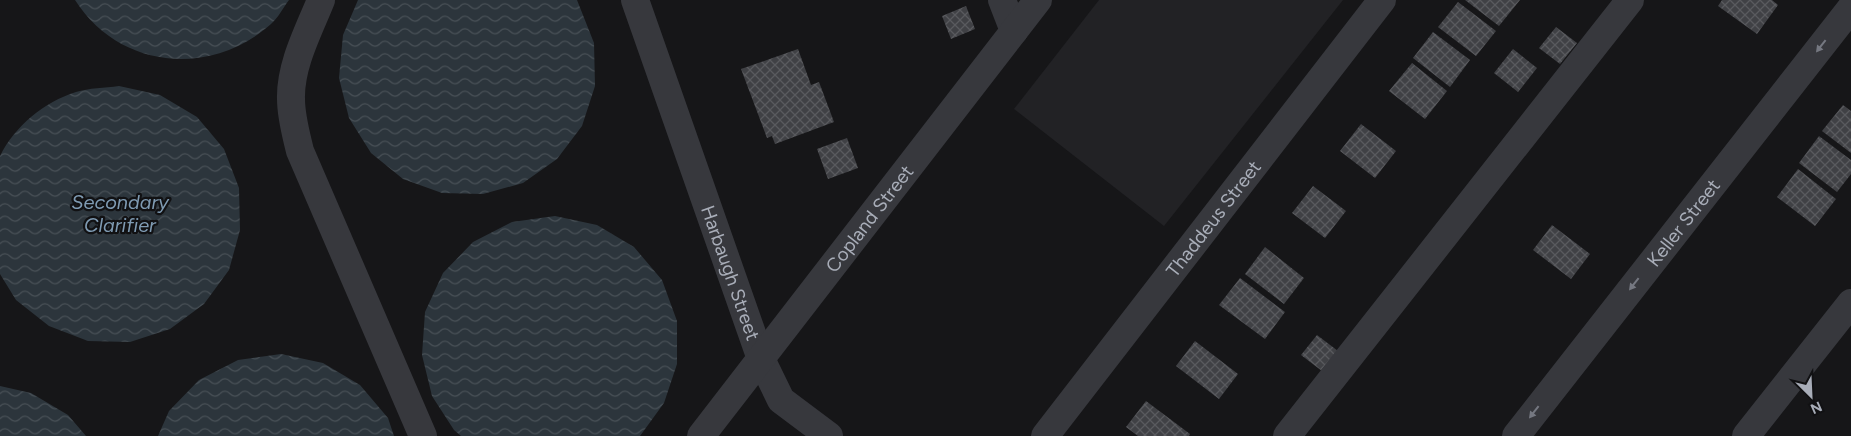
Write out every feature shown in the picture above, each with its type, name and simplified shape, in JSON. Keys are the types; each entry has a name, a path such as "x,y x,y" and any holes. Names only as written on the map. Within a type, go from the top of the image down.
{"street":[{"path":"321,0 292,79 290,98 293,124 300,151 423,436"},
{"name":"Harbaugh Street","path":"635,0 761,359 781,400 829,436"},
{"path":"1002,0 1014,31"},
{"name":"Copland Street","path":"701,436 1038,0"},
{"name":"Thaddeus Street","path":"1044,436 1382,0"},
{"path":"1288,436 1630,0"},
{"name":"Keller Street","path":"1516,436 1851,8"},
{"path":"1746,436 1851,303"}],"shaded area":[{"path":"1099,0 1343,0 1164,226 1014,109"}],"water":[{"path":"75,0 289,0 274,22 247,41 221,53 194,58 167,58 140,52 116,40 94,23"},
{"path":"358,0 577,0 594,43 595,86 582,126 557,159 523,183 483,194 442,193 403,179 371,153 349,118 339,78 343,35"},
{"name":"Secondary Clarifier","path":"119,86 160,95 197,117 224,149 239,188 240,230 229,270 204,304 170,329 130,342 88,341 49,326 16,300 0,274 0,156 22,125 53,102 64,96 81,91"},
{"path":"555,216 597,225 634,247 662,280 677,321 677,364 664,403 640,436 461,436 454,430 432,396 422,355 425,312 443,273 473,242 512,222"},
{"path":"281,354 323,363 360,385 388,418 394,436 158,436 169,411 199,380 238,360"},
{"path":"0,386 31,393 68,415 86,436 0,436"}],"building":[{"path":"1465,0 1520,0 1499,26"},
{"path":"1722,0 1772,0 1778,5 1757,34 1718,6"},
{"path":"1458,2 1496,31 1476,56 1438,27"},
{"path":"966,6 975,29 951,39 942,16"},
{"path":"1556,27 1577,43 1560,64 1539,48"},
{"path":"1433,32 1470,60 1450,87 1413,58"},
{"path":"798,49 811,85 819,82 834,122 775,144 772,136 767,138 741,69"},
{"path":"1513,49 1537,68 1518,92 1494,73"},
{"path":"1412,63 1447,91 1425,119 1389,91"},
{"path":"1843,105 1851,111 1851,153 1822,131"},
{"path":"1361,124 1396,151 1375,178 1340,151"},
{"path":"1819,136 1851,160 1851,174 1837,192 1799,163"},
{"path":"847,138 858,168 828,179 817,149"},
{"path":"1798,169 1836,199 1815,226 1777,197"},
{"path":"1313,186 1346,211 1325,238 1292,213"},
{"path":"1552,225 1590,254 1571,279 1533,250"},
{"path":"1265,247 1304,278 1284,304 1245,274"},
{"path":"1240,278 1285,312 1265,339 1219,305"},
{"path":"1317,335 1338,351 1322,371 1301,355"},
{"path":"1195,341 1238,374 1219,399 1176,366"},
{"path":"1146,401 1190,434 1189,436 1138,436 1126,427"}]}
